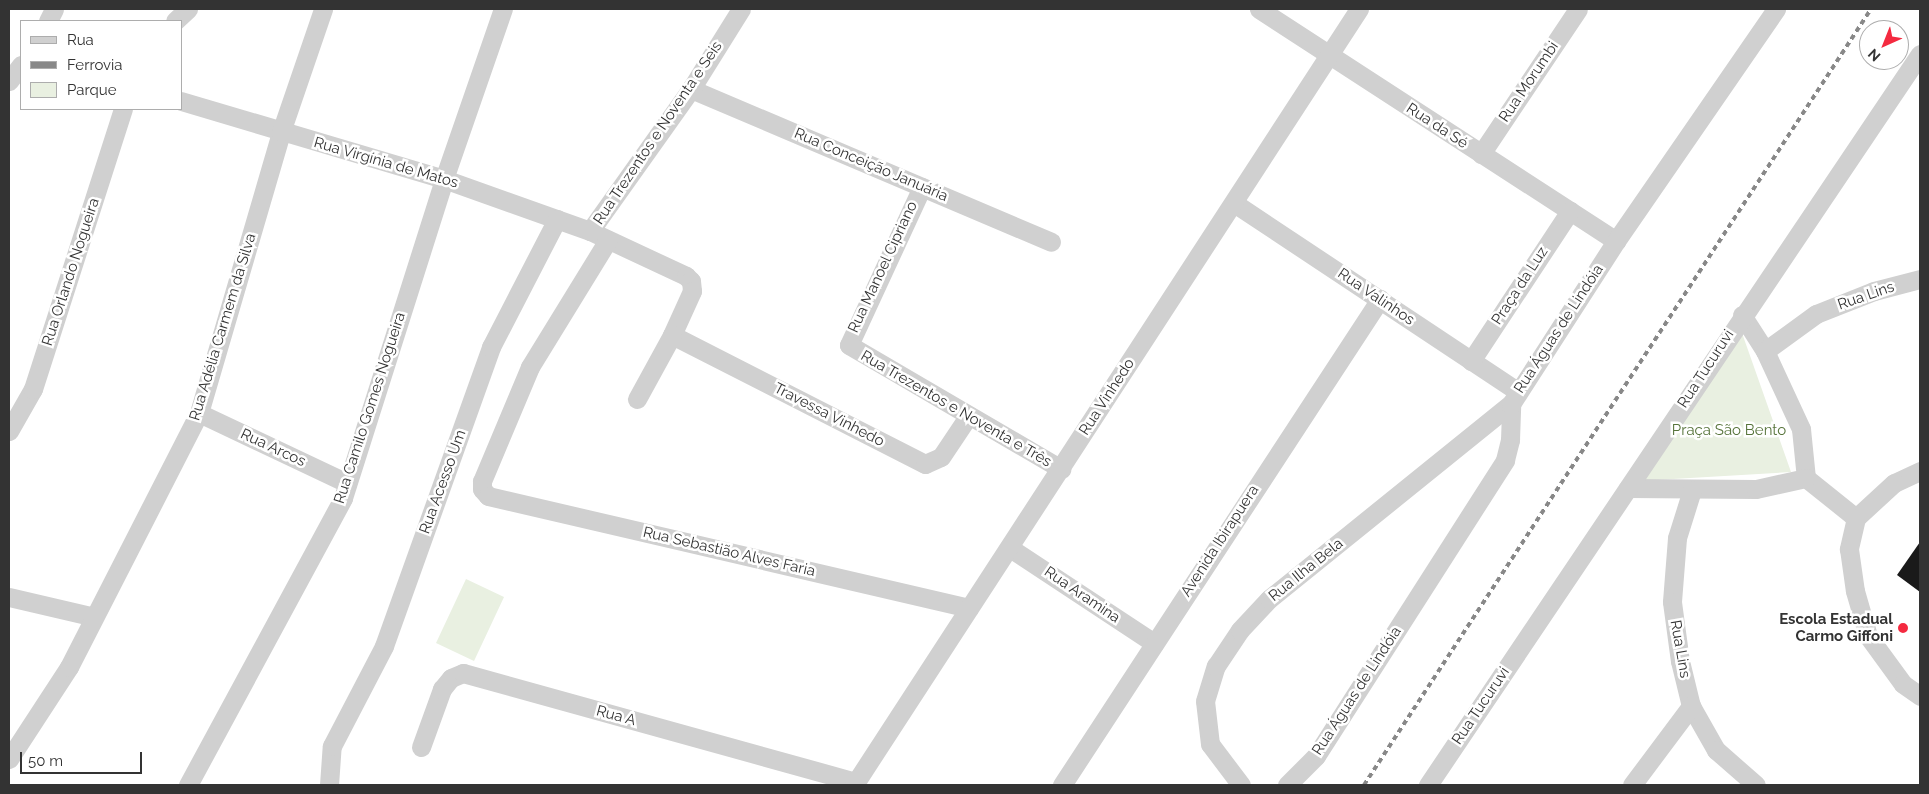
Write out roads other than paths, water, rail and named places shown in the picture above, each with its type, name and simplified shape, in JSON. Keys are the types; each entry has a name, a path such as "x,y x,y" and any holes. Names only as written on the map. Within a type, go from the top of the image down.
{"street":[{"path":"176,20 188,9"},
{"name":"Rua Adélia Carmem da Silva","path":"9,759 69,667 199,413 281,132 323,9"},
{"name":"Rua Camilo Gomes Nogueira","path":"188,785 343,498 444,179 503,9"},
{"name":"Rua Trezentos e Noventa e Seis","path":"590,231 691,89 741,9"},
{"name":"Rua da Sé","path":"1259,9 1616,241"},
{"name":"Rua Vinhedo","path":"854,784 1010,548 1359,9"},
{"name":"Rua Morumbi","path":"1481,154 1578,9"},
{"name":"Rua Águas de Lindóia","path":"1288,785 1316,756 1505,460 1510,440 1515,398 1616,241 1776,9"},
{"name":"Rua Tucuruvi","path":"1428,785 1742,315 1920,54"},
{"path":"9,81 20,66"},
{"name":"Rua Conceição Januária","path":"691,89 1052,242"},
{"name":"Rua Virgínia de Matos","path":"182,101 444,179 590,231"},
{"name":"Rua Orlando Nogueira","path":"9,431 33,389 123,110"},
{"name":"Rua Manoel Cipriano","path":"851,348 848,341 922,187"},
{"name":"Rua Valinhos","path":"1234,203 1471,361 1515,398"},
{"name":"Praça da Luz","path":"1471,361 1570,211"},
{"name":"Rua Acesso Um","path":"329,785 332,746 384,646 491,347 557,219"},
{"path":"590,231 691,281 692,291 672,335 638,399"},
{"name":"Rua Sebastião Alves Faria","path":"608,240 530,367 482,481 482,490 488,496 969,608"},
{"name":"Rua Lins","path":"1765,352 1816,314 1874,292 1920,279"},
{"name":"Avenida Ibirapuera","path":"1062,785 1380,299"},
{"path":"1742,315 1765,352 1801,428 1806,478 1856,518"},
{"name":"Travessa Vinhedo","path":"672,335 925,464 941,457 969,415"},
{"name":"Rua Trezentos e Noventa e Três","path":"851,348 1061,469"},
{"name":"Rua Ilha Bela","path":"1240,785 1210,744 1204,701 1216,666 1240,630 1269,599 1515,398"},
{"name":"Rua Arcos","path":"199,413 347,483"},
{"path":"1920,471 1894,483 1856,518 1849,549 1855,591 1868,636 1903,684 1920,696"},
{"path":"1628,488 1756,489 1806,478"},
{"name":"Rua Lins","path":"1692,490 1677,538 1672,602 1680,662 1692,706 1716,750 1756,785"},
{"name":"Rua Aramina","path":"1010,548 1154,643"},
{"path":"9,597 94,616"},
{"name":"Rua A","path":"421,747 442,689 451,678 463,674 854,784"},
{"path":"1632,785 1692,706"}],"railway":[{"path":"1364,785 1871,9"}],"place":[{"name":"Escola Estadual Carmo Giffoni","path":"1903,628"}],"park label":[{"name":"Praça São Bento","path":"1729,431"}]}
